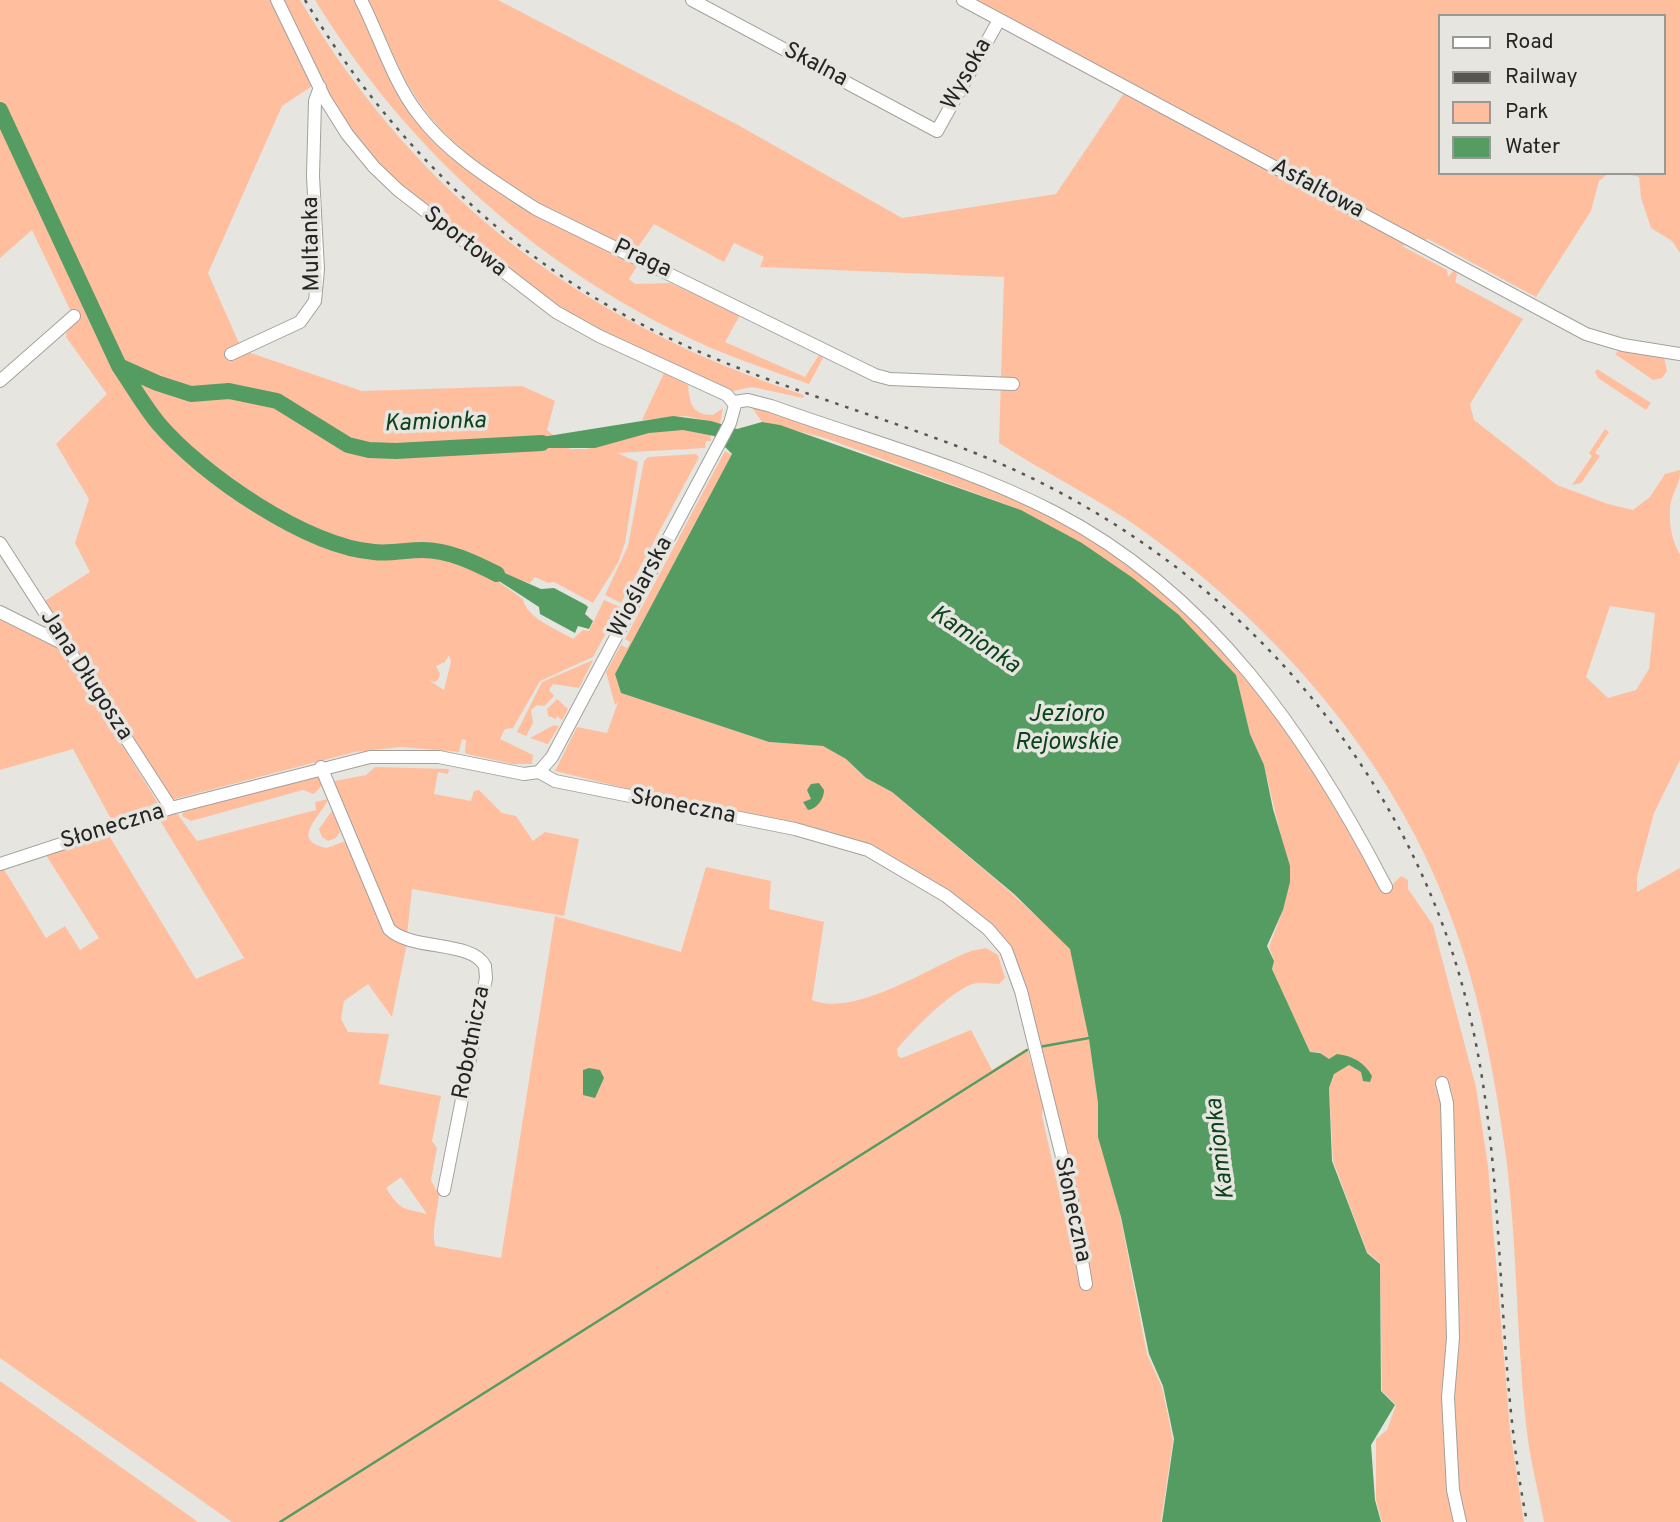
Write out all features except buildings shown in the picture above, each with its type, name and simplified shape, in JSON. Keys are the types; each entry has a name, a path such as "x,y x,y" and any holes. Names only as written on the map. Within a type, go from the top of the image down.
{"street":[{"name":"Sportowa","path":"277,0 320,88 351,141 374,167 514,282 599,336 733,401"},
{"name":"Praga","path":"361,0 407,96 426,124 484,175 536,209 875,375 890,379 1013,384"},
{"name":"Skalna","path":"692,0 937,131"},
{"name":"Asfaltowa","path":"963,0 1586,334 1623,345 1680,354"},
{"name":"Wysoka","path":"937,131 999,20"},
{"name":"Multanka","path":"231,354 300,322 315,301 318,269 313,176 315,102 320,88"},
{"path":"0,381 74,316"},
{"path":"733,401 748,400 771,406 977,478 1055,512 1131,560 1192,610 1231,651 1284,716 1335,792 1386,887"},
{"name":"Wioślarska","path":"539,772 552,757 732,420 733,401"},
{"name":"Jana Długosza","path":"0,543 171,808"},
{"path":"0,612 64,644"},
{"name":"Słoneczna","path":"0,864 171,808 321,767 370,757 417,755 524,774 539,772 555,781 794,829 868,850 946,896 988,929 1006,950 1021,991 1069,1185 1086,1284"},
{"name":"Robotnicza","path":"321,767 389,929 403,938 475,955 485,966 486,978 444,1190"},
{"path":"1442,1083 1447,1111 1453,1338 1448,1407 1453,1490 1460,1522"}],"green space":[{"path":"0,0 271,0 312,86 282,106 208,273 242,350 362,391 522,386 555,401 547,430 570,449 587,449 663,428 710,432 711,441 706,441 705,448 617,453 638,462 625,543 618,563 593,603 554,582 548,583 535,577 530,583 479,568 523,599 525,606 536,617 573,639 583,630 589,631 604,600 620,607 593,657 540,681 513,728 505,729 500,739 533,755 532,764 513,764 467,754 466,740 462,739 459,752 401,747 355,752 171,800 40,604 90,572 75,543 89,499 56,444 107,394 66,337 67,328 75,320 32,230 0,258","holes":["449,655 451,662 444,690 427,679 434,682 438,680 440,674 436,666 445,662"]},
{"path":"281,0 300,0 347,72 398,136 454,194 514,246 579,291 649,331 724,365 804,395 803,398 752,387 734,391 591,326 537,294 445,222 450,216 435,205 431,210 385,171 339,116"},
{"path":"315,0 357,0 395,80 470,170 639,263 629,279 635,284 670,283 740,315 725,342 805,377 819,355 823,358 809,384 709,347 649,317 591,284 537,245 486,204 438,158 393,108 352,56"},
{"path":"367,0 498,0 738,125 902,218 1056,194 1126,90 960,0 1680,0 1680,253 1672,241 1651,228 1641,198 1639,177 1630,175 1666,175 1666,14 1438,14 1438,175 1606,175 1599,181 1591,211 1536,297 1428,239 1402,246 1447,270 1448,277 1455,269 1455,282 1523,319 1470,404 1474,420 1557,485 1608,504 1633,510 1650,497 1665,474 1680,470 1672,498 1670,519 1672,535 1680,554 1680,760 1654,813 1637,877 1637,892 1680,868 1680,1522 1544,1522 1524,1405 1510,1192 1498,1102 1468,968 1436,880 1407,821 1373,765 1334,711 1291,661 1244,614 1194,570 1142,530 999,443 1004,277 760,267 764,257 734,243 724,262 654,224 636,250 552,211 475,161 431,118 396,61","holes":["1610,606 1655,613 1649,669 1636,690 1608,698 1586,677"]},
{"path":"1620,350 1664,357 1667,371 1662,378 1653,380 1615,354"},
{"path":"1597,369 1651,403 1646,410 1598,378 1595,372"},
{"path":"664,373 688,385 693,407 700,413 713,415 723,408 720,424 686,416 642,420"},
{"path":"751,406 1008,494 1088,535 1185,609 1289,726 1388,889 1401,876 1408,880 1408,889 1433,925 1476,1087 1488,1166 1510,1430 1524,1522 1382,1522 1376,1500 1376,1439 1387,1430 1396,1405 1382,1391 1380,1263 1367,1252 1333,1161 1329,1088 1334,1075 1320,1052 1310,1052 1272,969 1274,960 1269,947 1283,910 1290,874 1264,765 1250,734 1236,675 1179,615 1133,578 1082,543 1021,510 825,438 762,422"},
{"path":"1605,429 1609,432 1595,453 1600,456 1581,483 1572,485 1592,456 1589,453"},
{"path":"725,451 732,455 615,674 621,693 769,742 823,746 846,759 866,778 892,792 1008,890 1070,947 1084,1002 1098,1103 1098,1135 1118,1204 1147,1354 1162,1387 1173,1440 1161,1522 232,1522 0,1358 0,863 46,938 65,926 80,950 99,938 42,849 105,829 196,979 244,958 156,814 174,809 197,841 316,810 315,802 328,799 311,826 310,839 327,848 345,841 377,916 385,929 407,943 392,1017 368,984 344,1001 341,1019 348,1032 389,1034 379,1084 441,1096 432,1141 437,1148 431,1180 436,1190 439,1190 435,1246 501,1258 555,916 681,952 706,867 771,881 769,909 824,922 812,1000 829,1004 870,997 971,951 986,948 998,955 1005,978 999,984 977,983 957,992 912,1032 897,1049 898,1056 902,1058 971,1030 992,1070 1027,1048 1043,1106 1042,1116 1065,1218 1077,1214 1011,951 870,846 831,832 694,805 555,771 577,727 607,733 618,702 615,705 606,672 621,645 627,648 630,642 625,639","holes":["401,1177 427,1214 403,1207 386,1188"]},
{"path":"696,454 699,457 621,603 605,595 628,546 644,461 648,457"},
{"path":"0,617 61,647 158,803 111,819 73,749 0,770"},
{"path":"593,660 579,688 553,684 549,690 554,696 544,706 537,705 531,710 533,723 526,736 517,732 542,682"},
{"path":"557,699 568,709 562,720 557,716 556,719 548,716 547,709"},
{"path":"554,725 559,726 548,744 530,738"},
{"path":"375,767 449,769 448,774 438,772 434,794 471,801 474,791 479,790 502,813 516,816 533,841 545,832 579,839 564,916 412,889 407,935 394,927 330,782 366,775"},
{"path":"317,775 323,784 314,794 303,790 191,821 182,816 184,810"},
{"path":"333,809 340,832 336,838 328,841 322,837 319,829"},
{"path":"0,1381 198,1522 0,1522"}],"water":[{"name":"Jezioro Rejowskie","path":"673,416 711,421 737,429 762,422 780,425 1021,510 1082,543 1133,578 1179,615 1236,675 1250,734 1264,765 1273,809 1290,866 1290,882 1283,910 1267,946 1274,961 1272,969 1310,1052 1320,1053 1329,1059 1337,1054 1348,1056 1362,1063 1372,1076 1370,1082 1363,1081 1361,1072 1349,1065 1334,1074 1329,1088 1332,1161 1367,1253 1380,1264 1381,1391 1395,1405 1371,1445 1375,1500 1381,1522 1162,1522 1174,1439 1163,1386 1149,1354 1121,1217 1098,1137 1098,1103 1089,1039 1070,949 1014,894 892,792 866,778 846,759 823,746 769,742 621,693 615,674 732,454 714,436 683,430 649,433 595,448 523,448 523,440"},
{"path":"482,563 541,589 554,588 586,605 588,607 585,614 593,621 589,629 578,626 575,633 540,614 539,607 479,568"},
{"path":"819,783 824,790 823,797 817,806 808,810 803,802 811,799 807,790 811,784"},
{"path":"583,1070 600,1070 604,1078 595,1098 583,1095"}],"waterway":[{"name":"Kamionka","path":"0,110 119,366 191,394 229,391 277,401 348,445 369,450 542,443"},
{"name":"Kamionka","path":"119,366 158,423 177,443 200,464 257,505 318,537 347,547 380,552 442,552 497,574"},
{"path":"1039,1047 1089,1038"},
{"path":"280,1522 1027,1050"}],"railway":[{"path":"305,0 370,95 406,139 487,219 578,287 628,317 712,357 755,375 975,453 1053,489 1126,532 1195,582 1258,639 1315,702 1365,770 1407,844 1442,923 1465,997 1481,1071 1491,1145 1507,1371 1527,1522"}]}
